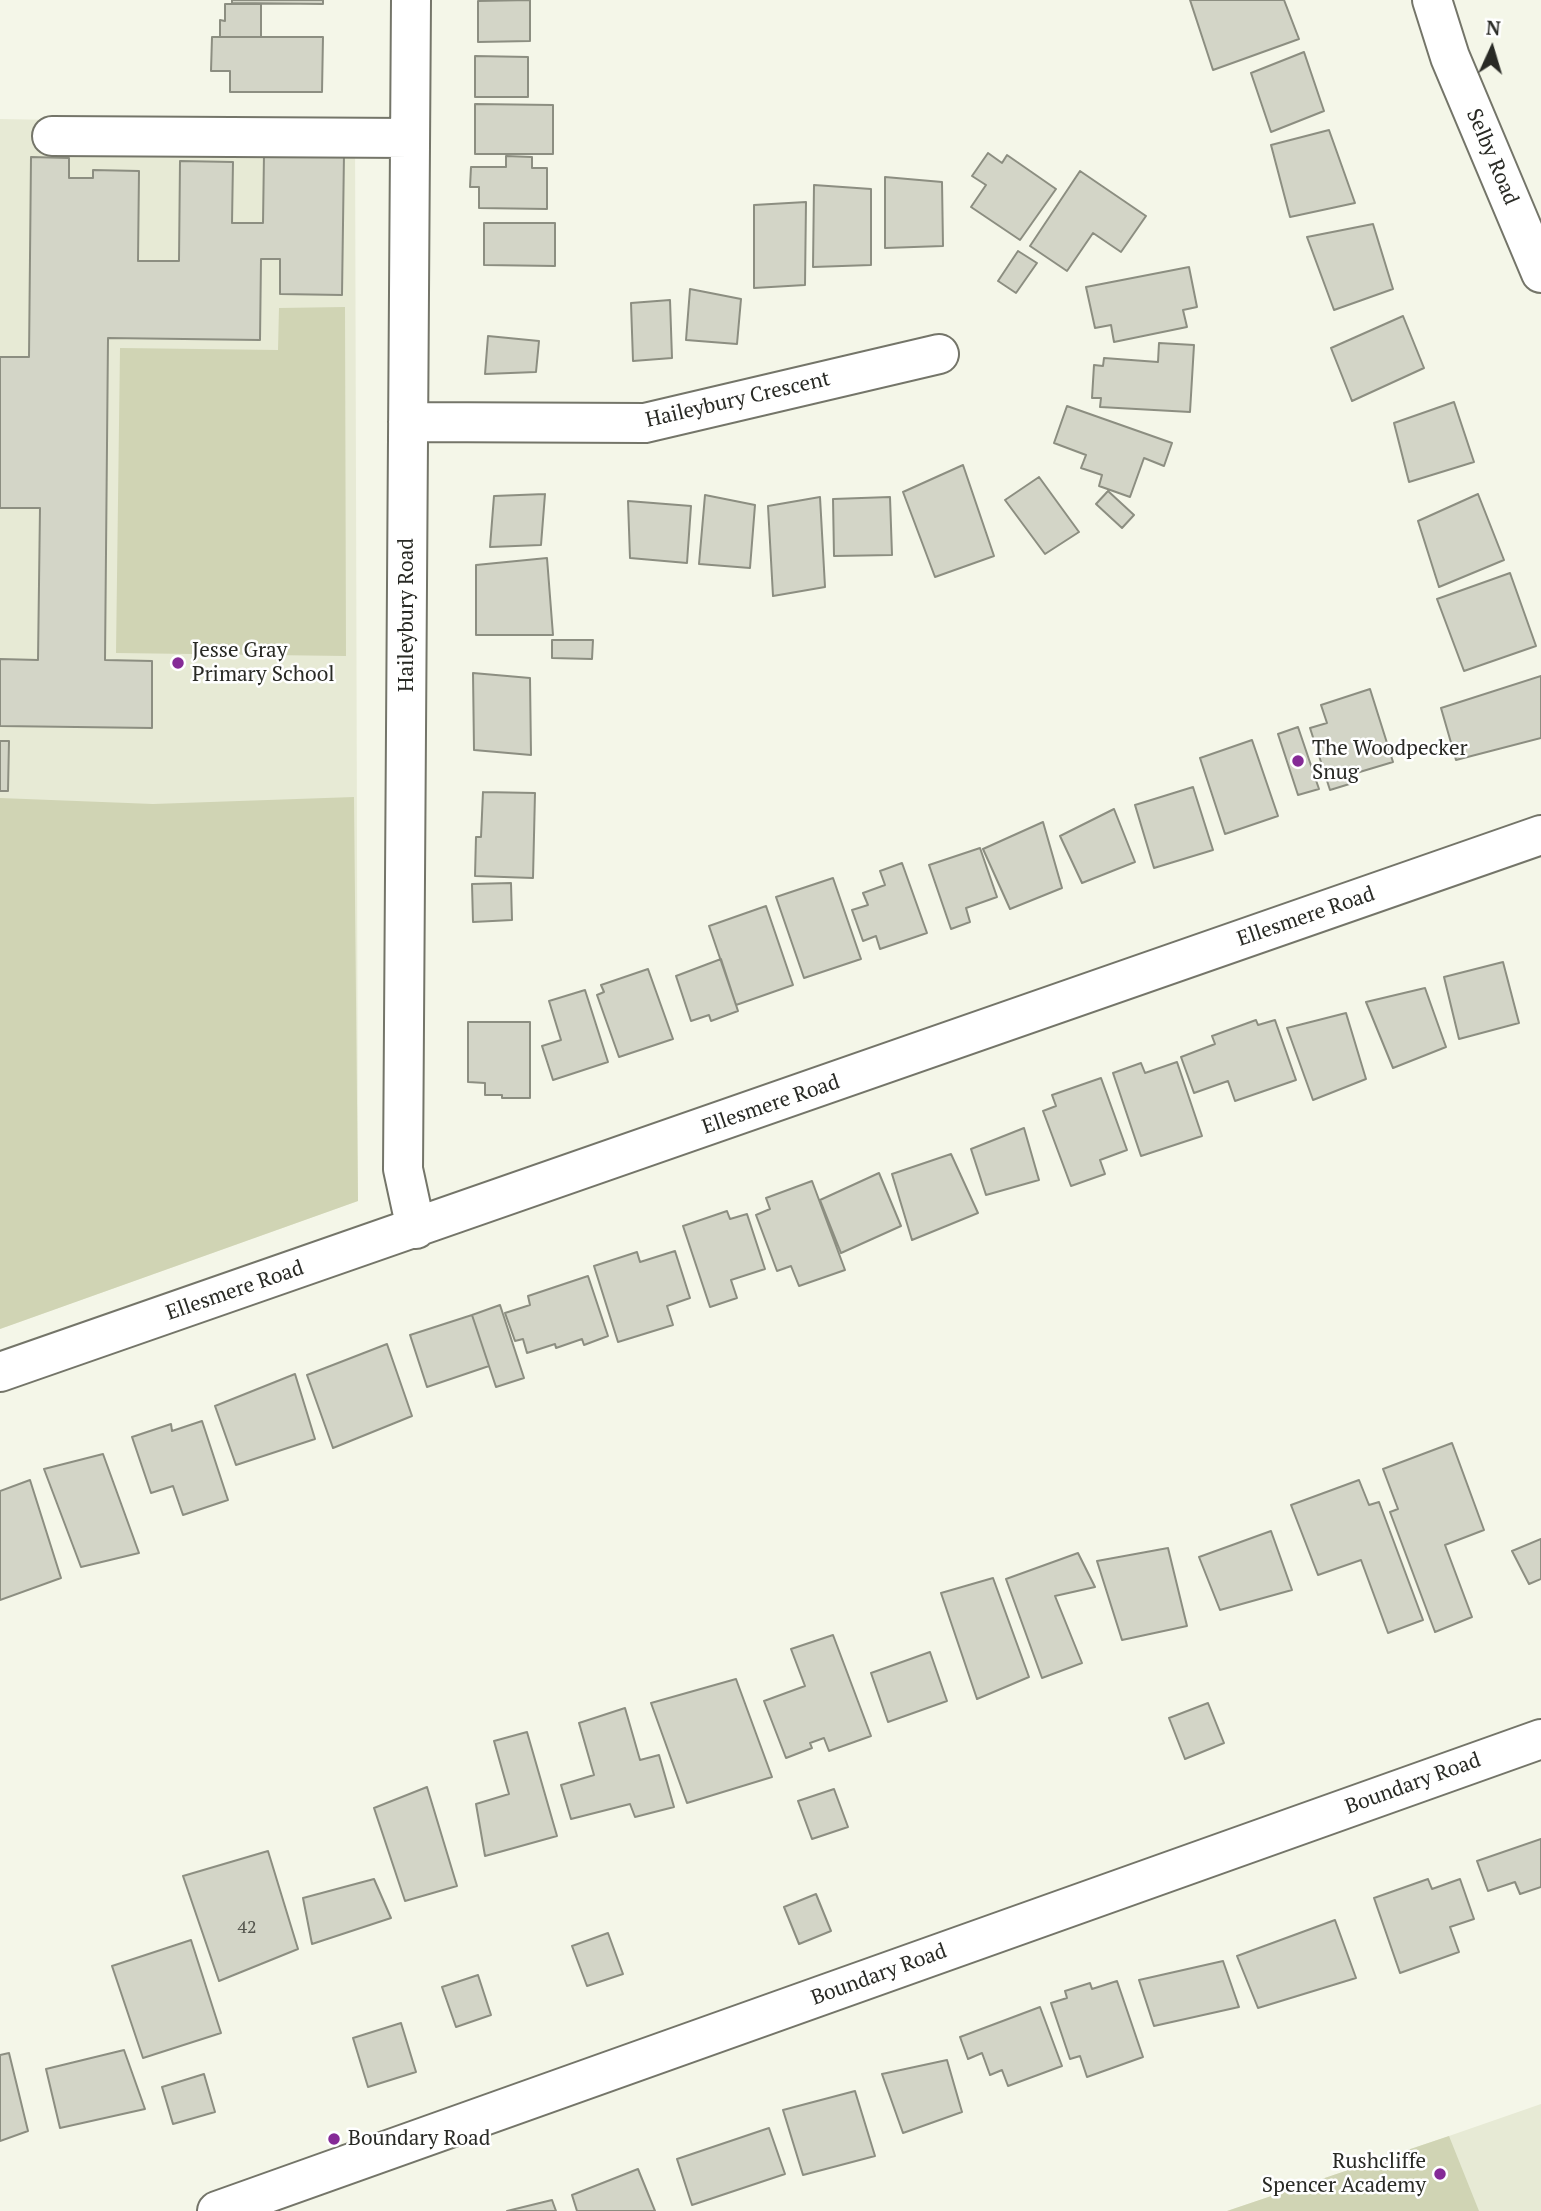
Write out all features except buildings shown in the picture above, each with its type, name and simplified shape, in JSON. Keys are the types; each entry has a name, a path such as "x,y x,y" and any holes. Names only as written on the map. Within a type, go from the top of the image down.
{"street":[{"name":"Haileybury Road","path":"411,0 403,1169 416,1228"},
{"name":"Selby Road","path":"1432,0 1450,57 1541,274"},
{"path":"52,136 410,138"},
{"name":"Haileybury Crescent","path":"408,422 645,423 939,354"},
{"name":"Ellesmere Road","path":"0,1372 1541,835"},
{"name":"Boundary Road","path":"217,2211 1541,1739"}],"shaded area":[{"name":"Jesse Gray Primary School","path":"0,119 355,125 358,1201 0,1329"},
{"path":"345,307 346,656 116,653 120,348 278,350 279,308"},
{"path":"354,797 358,1201 0,1329 0,798 153,804"},
{"name":"Rushcliffe Spencer Academy","path":"1541,2104 1541,2211 1227,2211 1449,2136"},
{"path":"1449,2136 1479,2211 1227,2211"}],"place":[{"name":"Jesse Gray Primary School","path":"178,663"},
{"name":"The Woodpecker Snug","path":"1298,761"},
{"name":"Boundary Road","path":"334,2139"},
{"name":"Rushcliffe Spencer Academy","path":"1440,2174"}]}
